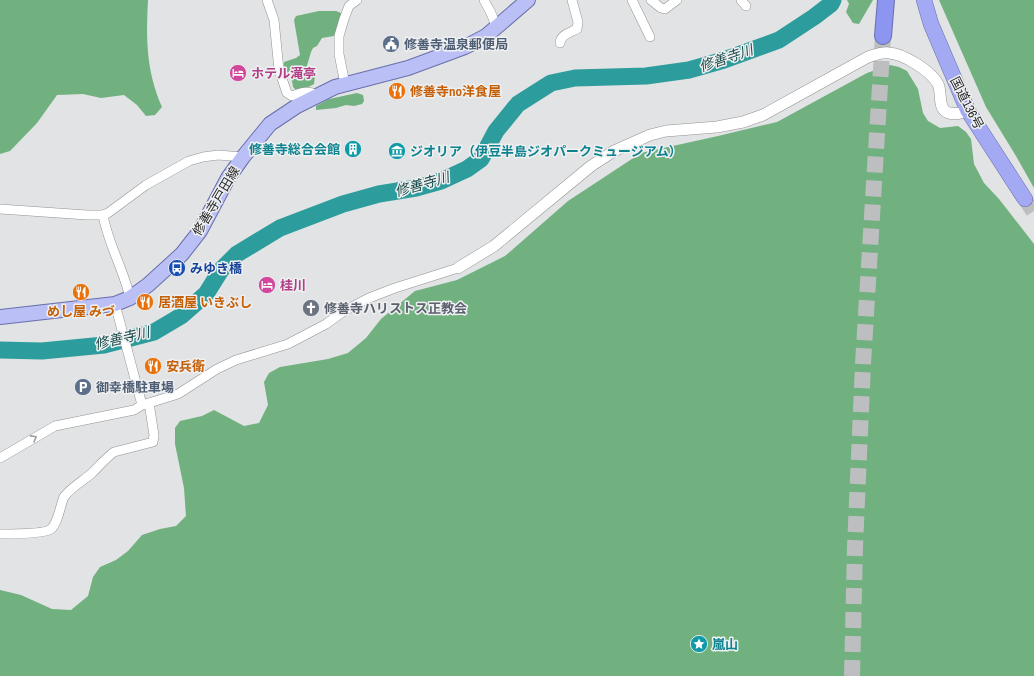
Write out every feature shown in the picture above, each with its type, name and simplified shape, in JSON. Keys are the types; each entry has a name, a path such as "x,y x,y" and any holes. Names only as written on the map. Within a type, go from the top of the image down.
{"highway":[{"path":"883,36 886,0"},
{"name":"国道136号","path":"924,0 931,24 968,111 1025,199"}],"main road":[{"name":"修善寺戸田線","path":"0,317 114,304 130,298 165,270 190,244 200,231 228,178 270,124 297,106 335,87 408,68 465,47 486,36 497,28 528,0"}],"street":[{"path":"267,0 274,20 279,70 287,93 292,96 308,91 319,95"},
{"path":"345,84 339,54 339,36 349,6 357,0"},
{"path":"484,0 497,28"},
{"path":"560,43 564,36 577,29 578,22 572,0"},
{"path":"632,0 650,37"},
{"path":"651,0 661,8 665,9 677,0"},
{"path":"0,458 55,426 134,410 146,404 178,394 217,369 236,360 288,344 326,324 344,311 370,298 395,288 458,268 494,246 591,166 614,150 637,140 666,131 717,127 743,122 763,115 868,57 881,53 891,53 901,56 928,72 938,84 941,94 941,107 945,112 960,114 968,111"},
{"path":"0,209 103,215 146,185 189,161 203,157 243,157"},
{"path":"103,215 130,298"},
{"path":"0,534 48,531 52,528 65,497 109,456 114,452 153,442 154,435 146,404 130,364 114,304"}],"green space":[{"path":"0,0 148,0 148,54 153,80 162,107 155,115 146,116 137,105 124,95 101,98 83,94 57,95 37,123 10,151 0,154"},
{"path":"847,0 873,0 859,24 853,23 846,12 849,4"},
{"path":"939,0 1034,0 1034,188 986,107"},
{"path":"319,11 336,11 341,13 342,16 334,36 322,38 311,52 306,69 315,75 314,84 301,91 297,91 293,87 293,83 284,67 284,62 300,55 294,20 296,16"},
{"path":"890,65 907,71 918,89 923,113 928,121 940,128 958,126 966,132 971,139 974,164 984,183 999,199 1034,244 1034,676 0,676 0,590 21,595 52,609 71,610 88,596 93,577 100,567 116,560 128,551 142,535 176,526 186,516 184,488 175,444 175,428 180,421 202,416 214,410 244,426 259,423 268,405 264,382 269,373 280,367 328,359 348,353 366,338 381,319 415,291 457,280 505,256 568,201 641,153 777,122 867,73"},
{"path":"357,93 363,95 364,101 362,104 316,110 316,106 329,99"}],"waterway":[{"name":"修善寺川","path":"0,350 42,351 104,345 154,332 181,316 206,294 221,270 237,254 280,228 343,204 379,194 416,188 441,181 467,169 481,159 496,131 518,104 551,83 575,78 646,76 689,70 724,60 779,40 814,17 831,4 833,0"}],"tunnel":[{"path":"852,676 855,547 863,364 883,36"},
{"path":"1025,199 1034,213"}],"place":[{"name":"修善寺温泉郵便局","path":"391,44"},
{"name":"ホテル滝亭","path":"238,73"},
{"name":"修善寺no洋食屋","path":"397,91"},
{"name":"修善寺総合会館","path":"353,149"},
{"name":"ジオリア（伊豆半島ジオパークミュージアム）","path":"397,151"},
{"name":"みゆき橋","path":"177,268"},
{"name":"桂川","path":"267,285"},
{"name":"めし屋 みづ","path":"81,292"},
{"name":"居酒屋 いきぶし","path":"145,302"},
{"name":"修善寺ハリストス正教会","path":"311,308"},
{"name":"安兵衛","path":"153,366"},
{"name":"御幸橋駐車場","path":"83,387"},
{"name":"嵐山","path":"699,644"}]}
